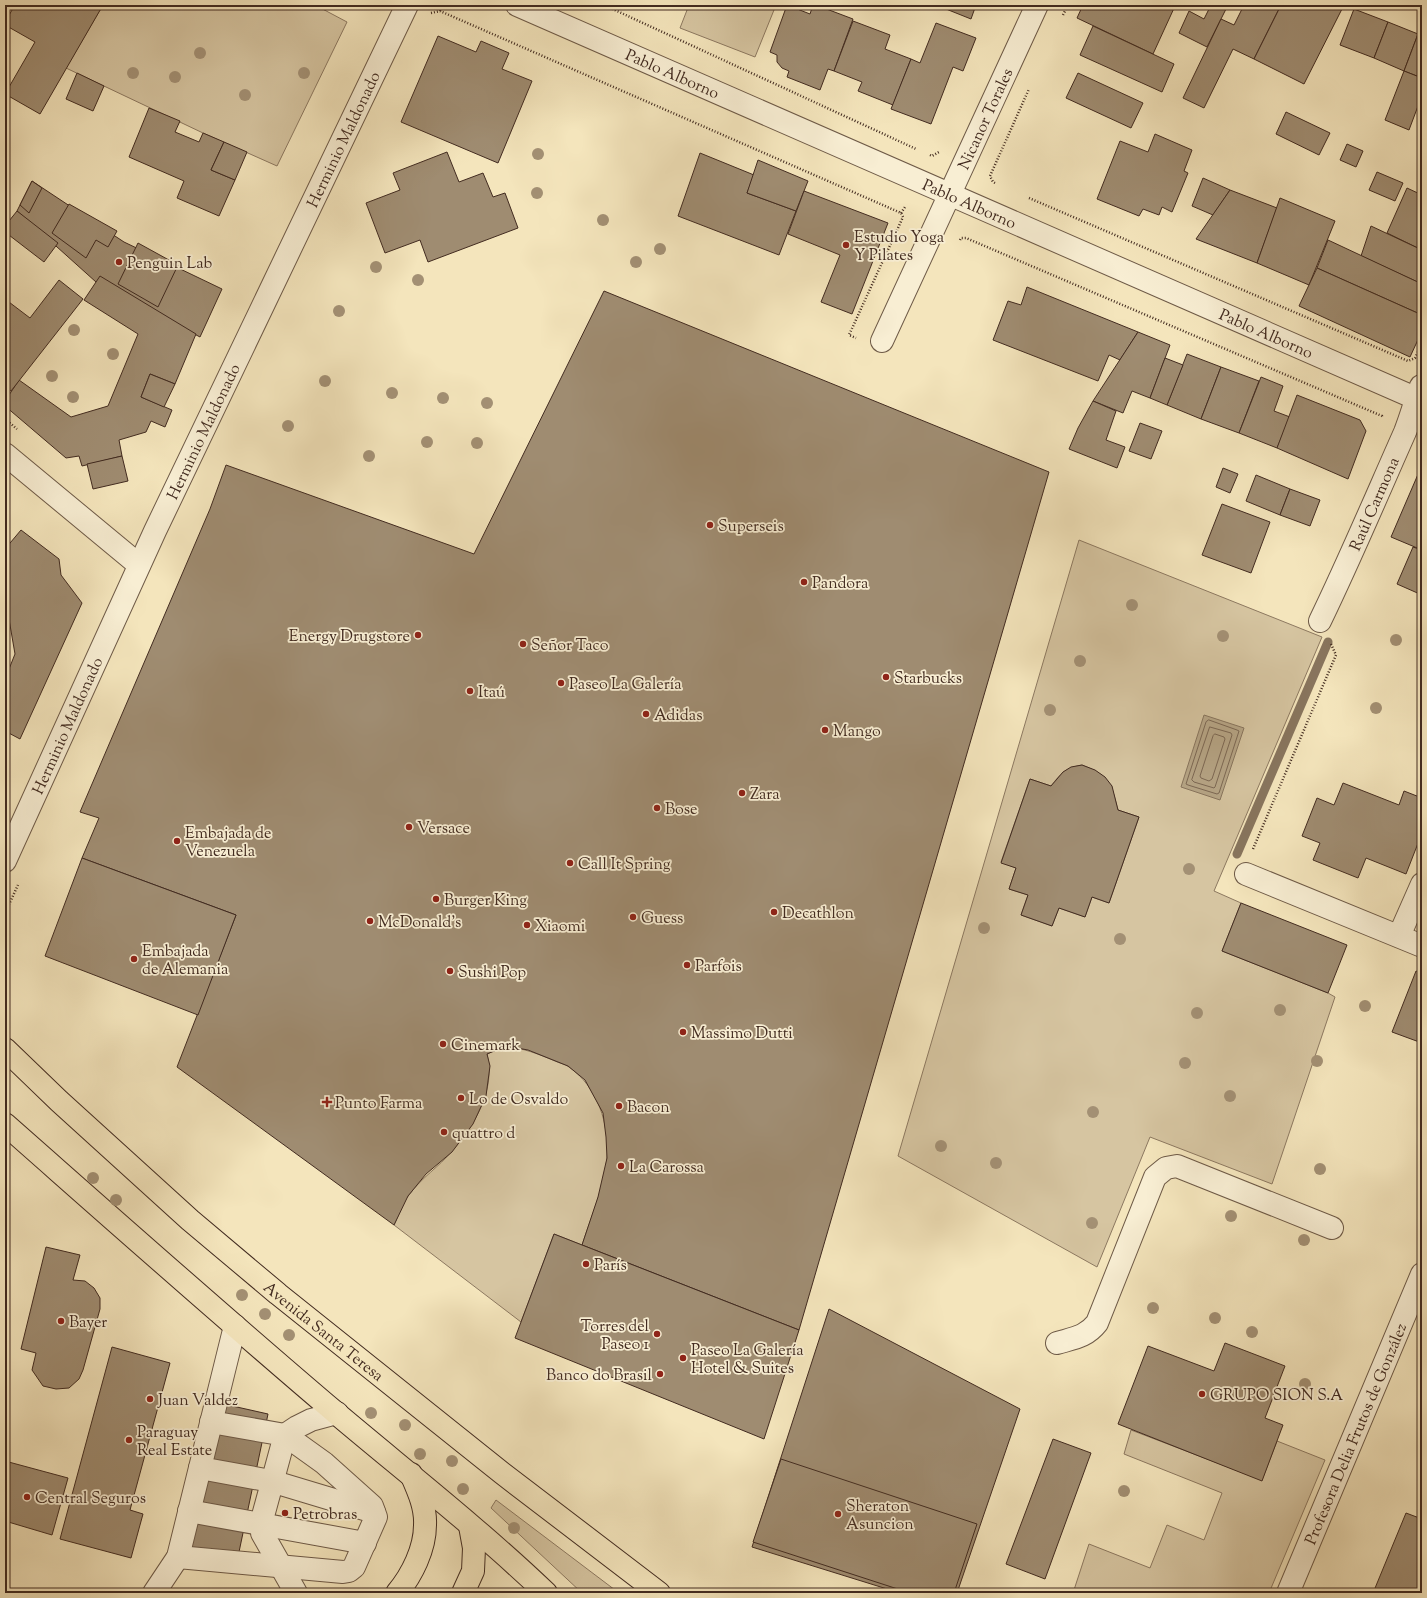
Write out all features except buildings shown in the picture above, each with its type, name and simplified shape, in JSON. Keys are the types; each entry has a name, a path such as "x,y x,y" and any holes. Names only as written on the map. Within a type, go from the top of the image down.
{"main road":[{"name":"Avenida Santa Teresa","path":"5,1049 59,1101 190,1220 278,1294 502,1473 659,1593"},
{"path":"5,1124 235,1326 336,1413 411,1474 546,1593"},
{"path":"397,1593 408,1579 416,1561 422,1544 425,1525 422,1501 411,1474"},
{"path":"463,1593 473,1571 474,1548 470,1526"}],"street":[{"name":"Herminio Maldonado","path":"5,861 140,565 407,5"},
{"name":"Pablo Alborno","path":"517,5 949,195 1420,395"},
{"name":"Nicanor Torales","path":"882,340 1037,5"},
{"name":"Raúl Carmona","path":"1320,621 1347,565 1420,395"},
{"path":"5,454 140,565"},
{"path":"1246,874 1422,946"},
{"path":"1399,936 1422,884"},
{"path":"1057,1343 1082,1336 1090,1332 1097,1323 1155,1177 1166,1168 1177,1166 1332,1228"},
{"name":"Profesora Delia Frutos de González","path":"1288,1593 1422,1274"},
{"path":"154,1593 178,1557 235,1326"},
{"path":"296,1593 262,1533 262,1525 271,1482 285,1436 297,1427 311,1420 336,1413"},
{"path":"178,1557 343,1572 349,1571 354,1567 376,1518 372,1506 324,1463 285,1436 211,1422"},
{"path":"200,1468 271,1482 375,1512"},
{"path":"189,1511 365,1543"}],"path":[{"path":"432,14 440,11 443,5"},
{"path":"604,5 918,150"},
{"path":"1061,19 1068,5"},
{"path":"440,11 901,213 903,217 907,218"},
{"path":"1000,185 992,182 990,176 1032,84"},
{"path":"925,153 932,156 939,153 942,146"},
{"path":"1022,195 1408,361 1415,358 1422,344"},
{"path":"901,213 905,207"},
{"path":"860,340 849,335 903,217"},
{"path":"966,238 968,232"},
{"path":"958,245 961,238 966,238 1382,416 1383,421"},
{"path":"1246,874 1247,864 1336,655 1320,621"}],"shaded area":[{"path":"103,5 315,5 347,22 277,166 203,133 66,68"},
{"path":"689,5 776,5 755,57 680,28"},
{"path":"1079,540 1322,637 1214,891 1241,903 1222,951 1335,997 1272,1184 1150,1137 1097,1267 898,1156","holes":["1082,765 1104,777 1108,782 1118,810 1139,817 1109,903 1092,897 1085,917 1059,908 1052,926 1021,915 1028,895 1009,889 1016,868 1001,862 1030,779 1051,786 1061,774 1071,768"]},
{"path":"506,1046 519,1048 564,1064 579,1075 594,1095 600,1107 604,1120 607,1145 607,1158 603,1180 582,1245 554,1234 521,1322 394,1225 402,1205 409,1195 419,1183 447,1157 476,1118 482,1106 489,1080 487,1054"},
{"path":"1131,1430 1262,1480 1277,1441 1325,1460 1269,1593 1073,1593 1089,1544 1150,1568 1167,1525 1204,1540 1222,1493 1124,1454"},
{"path":"496,1500 619,1593 582,1593 491,1508"}],"water":[{"path":"1204,715 1244,728 1220,800 1181,787"}],"waterway":[{"path":"1237,854 1328,642"}],"place":[{"name":"Estudio Yoga Y Pilates","path":"846,245"},
{"name":"Penguin Lab","path":"119,262"},
{"name":"Superseis","path":"710,525"},
{"name":"Pandora","path":"804,582"},
{"name":"Energy Drugstore","path":"418,635"},
{"name":"Señor Taco","path":"523,644"},
{"name":"Starbucks","path":"886,677"},
{"name":"Paseo La Galería","path":"561,683"},
{"name":"Itaú","path":"470,691"},
{"name":"Adidas","path":"646,714"},
{"name":"Mango","path":"825,730"},
{"name":"Zara","path":"742,793"},
{"name":"Bose","path":"657,808"},
{"name":"Versace","path":"409,827"},
{"name":"Embajada de Venezuela","path":"177,841"},
{"name":"Call It Spring","path":"570,863"},
{"name":"Burger King","path":"436,899"},
{"name":"Decathlon","path":"774,912"},
{"name":"Guess","path":"633,917"},
{"name":"McDonald's","path":"370,921"},
{"name":"Xiaomi","path":"527,925"},
{"name":"Embajada de Alemania","path":"134,959"},
{"name":"Parfois","path":"687,965"},
{"name":"Sushi Pop","path":"450,971"},
{"name":"Massimo Dutti","path":"683,1032"},
{"name":"Cinemark","path":"443,1044"},
{"name":"Lo de Osvaldo","path":"461,1098"},
{"name":"Punto Farma","path":"327,1102"},
{"name":"Bacon","path":"619,1106"},
{"name":"quattro d","path":"444,1132"},
{"name":"La Carossa","path":"621,1166"},
{"name":"París","path":"586,1264"},
{"name":"Bayer","path":"61,1321"},
{"name":"Torres del Paseo 1","path":"657,1334"},
{"name":"Paseo La Galería Hotel & Suites","path":"683,1358"},
{"name":"Banco do Brasil","path":"660,1374"},
{"name":"GRUPO SION S.A","path":"1202,1394"},
{"name":"Juan Valdez","path":"150,1399"},
{"name":"Paraguay Real Estate","path":"129,1440"},
{"name":"Central Seguros","path":"27,1497"},
{"name":"Petrobras","path":"285,1513"},
{"name":"Sheraton Asuncion","path":"838,1514"}]}
